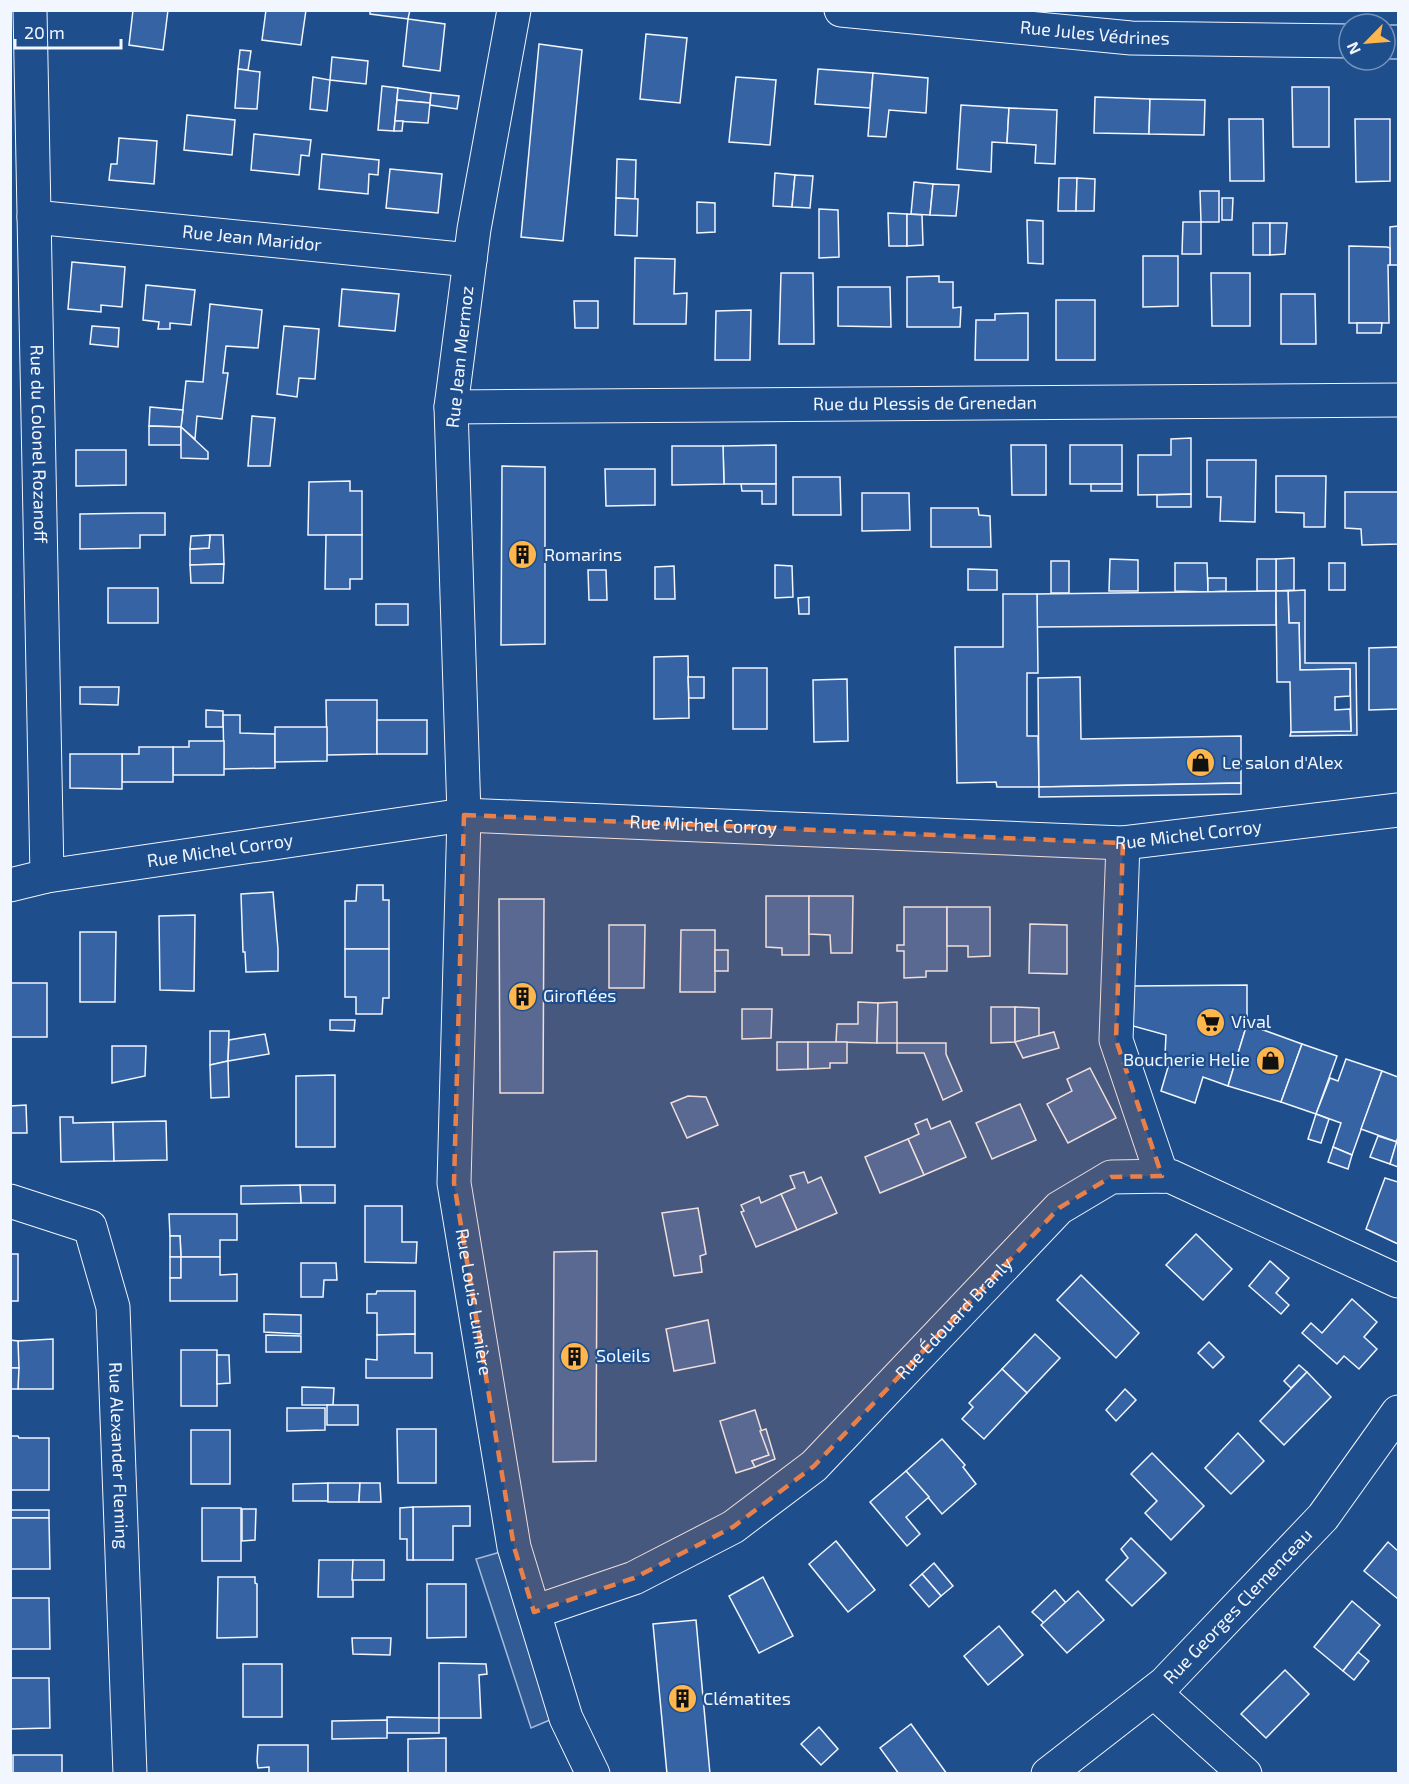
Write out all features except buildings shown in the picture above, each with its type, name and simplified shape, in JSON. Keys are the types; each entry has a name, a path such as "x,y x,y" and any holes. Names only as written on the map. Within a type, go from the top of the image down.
{"street":[{"name":"Rue du Colonel Rozanoff","path":"30,10 47,876"},
{"name":"Rue Jean Mermoz","path":"464,815 451,407 470,260 514,10"},
{"name":"Rue Jules Védrines","path":"841,10 1131,38 1337,41"},
{"name":"Rue Jean Maridor","path":"34,217 470,260"},
{"name":"Rue du Plessis de Grenedan","path":"451,407 1398,400"},
{"name":"Rue Michel Corroy","path":"10,885 47,876 464,815 1123,843 1398,810"},
{"name":"Rue Louis Lumière","path":"464,815 454,1183 514,1547 566,1718 593,1773"},
{"path":"1123,843 1116,1040 1162,1176"},
{"name":"Rue Édouard Branly","path":"534,1612 634,1578 733,1527 814,1466 1059,1208 1111,1177 1170,1176 1398,1281"},
{"name":"Rue Alexander Fleming","path":"10,1201 90,1227 113,1307 130,1773"},
{"name":"Rue Georges Clemenceau","path":"1048,1773 1165,1683 1323,1516 1398,1412"},
{"path":"1154,1692 1245,1773"}],"highlighted area":[{"path":"464,815 1123,843 1116,1040 1162,1176 1111,1177 1059,1208 814,1466 733,1527 634,1578 534,1612 514,1547 454,1183"}],"shaded area":[{"path":"504,1551 557,1717 531,1728 476,1559"}],"place":[{"name":"Romarins","path":"523,555"},
{"name":"Le salon d'Alex","path":"1201,763"},
{"name":"Giroflées","path":"522,996"},
{"name":"Vival","path":"1210,1022"},
{"name":"Boucherie Helie","path":"1271,1060"},
{"name":"Soleils","path":"575,1356"},
{"name":"Clématites","path":"682,1699"}]}
